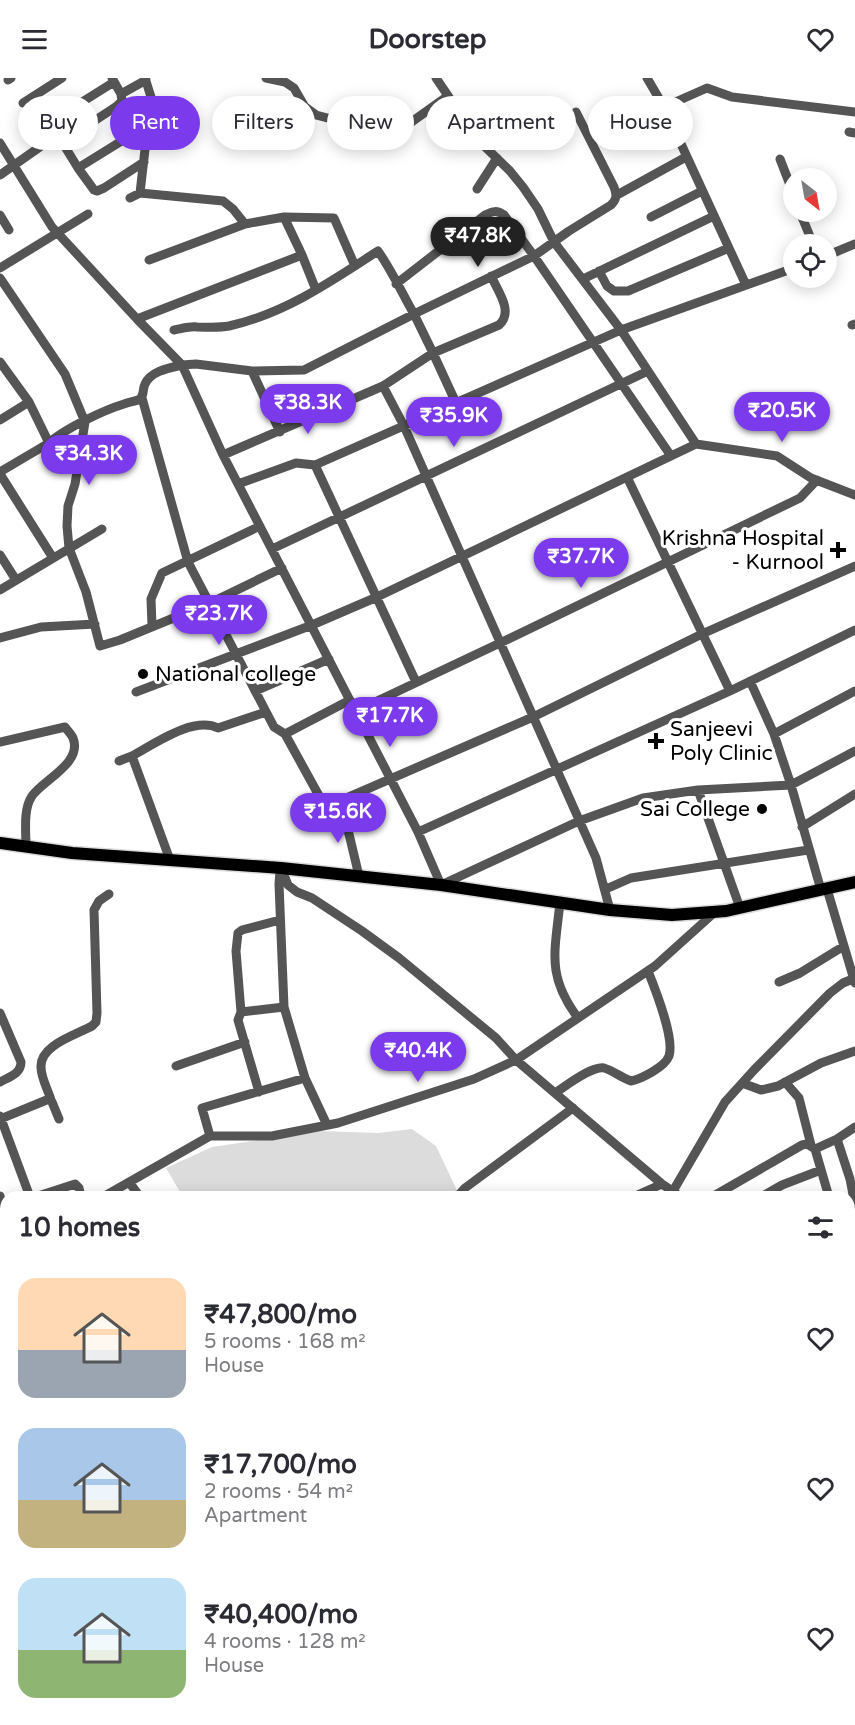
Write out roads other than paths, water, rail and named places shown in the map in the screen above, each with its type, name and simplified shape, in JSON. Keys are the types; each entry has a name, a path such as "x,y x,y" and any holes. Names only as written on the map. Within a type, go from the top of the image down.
{"main road":[{"path":"0,843 72,853 359,876 441,885 610,910 672,915 740,908 855,882"}],"street":[{"path":"34,96 62,78"},
{"path":"266,78 285,82 294,88 305,107 316,115 381,132 396,131 426,112"},
{"path":"436,78 448,96"},
{"path":"647,78 658,96"},
{"path":"122,94 145,79 151,96"},
{"path":"88,96 112,80 122,94 122,101 98,118"},
{"path":"689,96 707,88 732,97 855,112"},
{"path":"576,112 617,195"},
{"path":"0,143 57,232 182,365 223,455 418,832 441,885 579,821 643,798 698,790 791,785 855,751"},
{"path":"78,168 110,148"},
{"path":"0,174 35,150"},
{"path":"67,150 94,190 97,191 104,189 144,162"},
{"path":"140,193 146,150"},
{"path":"488,150 516,178 533,202 554,242 621,330 696,444"},
{"path":"683,150 746,285"},
{"path":"686,157 617,195 611,205 534,256 304,370 252,370 196,364 164,369 152,376 145,384 141,398 188,562 274,727 285,734 323,803 328,806 532,717 702,634 855,566"},
{"path":"477,189 497,158"},
{"path":"780,159 784,168"},
{"path":"651,217 702,191"},
{"path":"130,198 140,193 223,201 233,208 245,224"},
{"path":"396,284 490,212 499,212 504,215 671,456"},
{"path":"0,268 88,214"},
{"path":"0,216 9,230"},
{"path":"583,279 714,216"},
{"path":"284,217 316,290"},
{"path":"148,260 245,224 284,217 334,218 355,266"},
{"path":"837,251 855,244"},
{"path":"599,271 607,286 614,291 628,291 729,248"},
{"path":"174,330 195,326 215,329 270,313 316,290 378,251 414,314 456,403"},
{"path":"137,319 302,255"},
{"path":"238,484 296,463 315,465 621,330 783,272"},
{"path":"223,455 383,386 433,353 499,325 506,317 506,310 491,276"},
{"path":"0,278 65,374 85,422 75,484 68,507 67,526 69,548 86,592 100,646 210,603 282,568"},
{"path":"0,362 29,402 49,443"},
{"path":"252,370 280,432"},
{"path":"272,549 648,371"},
{"path":"383,386 404,426 596,858 610,910"},
{"path":"53,558 0,473 54,438 141,398"},
{"path":"0,420 29,402"},
{"path":"136,692 312,625 377,597 696,444 777,456 817,480 855,495"},
{"path":"315,465 416,682"},
{"path":"627,477 729,691"},
{"path":"356,711 800,498 817,480"},
{"path":"152,626 151,599 158,579 167,569 188,562 260,526"},
{"path":"0,590 102,529"},
{"path":"0,555 16,580"},
{"path":"0,638 41,627 95,624"},
{"path":"418,832 557,771 855,630"},
{"path":"255,691 329,659"},
{"path":"679,1191 725,1102 830,993 855,980 852,958 844,946 808,850 791,785 774,734 750,681"},
{"path":"774,734 855,691"},
{"path":"285,734 350,700"},
{"path":"119,761 162,738 201,724 218,728 266,712"},
{"path":"0,742 65,727 74,739 72,757 56,776 31,796 26,817 26,847"},
{"path":"132,756 170,860"},
{"path":"698,790 740,908"},
{"path":"802,826 855,794"},
{"path":"335,803 349,834 359,876"},
{"path":"606,889 631,878 808,850"},
{"path":"281,868 279,884 284,1007 305,1078 327,1125"},
{"path":"281,868 288,885 297,892 312,898 399,958 496,1038 516,1060 672,1191"},
{"path":"59,1119 41,1069 45,1055 51,1048 96,1022 94,910 99,901 109,894"},
{"path":"560,902 555,969 558,985 578,1018"},
{"path":"114,1191 210,1136 272,1136 327,1125 474,1078 516,1060 648,971 715,912"},
{"path":"259,1092 238,1020 242,1012 236,951 238,933 280,920"},
{"path":"779,982 800,973 844,946"},
{"path":"555,1093 594,1069 606,1068 631,1081 650,1073 665,1062 669,1056 669,1045 662,1004 648,971"},
{"path":"242,1012 284,1007"},
{"path":"0,1013 21,1062 21,1067 16,1074 0,1082"},
{"path":"176,1066 245,1042"},
{"path":"742,1083 761,1090 785,1082 821,1063 855,1051"},
{"path":"210,1136 202,1108 305,1078"},
{"path":"785,1082 799,1098 827,1191"},
{"path":"28,1191 0,1118 51,1100"},
{"path":"462,1191 573,1108"},
{"path":"722,1191 802,1145 813,1147 837,1139 855,1127"},
{"path":"837,1139 852,1191"},
{"path":"772,1191 821,1170"},
{"path":"129,1182 136,1191"},
{"path":"53,1191 75,1184 80,1191"},
{"path":"646,1191 662,1184"}],"place":[{"name":"Krishna Hospital - Kurnool","path":"838,550"},
{"name":"National college","path":"143,674"},
{"name":"Sanjeevi Poly Clinic","path":"656,741"},
{"name":"Sai College","path":"762,809"}]}
